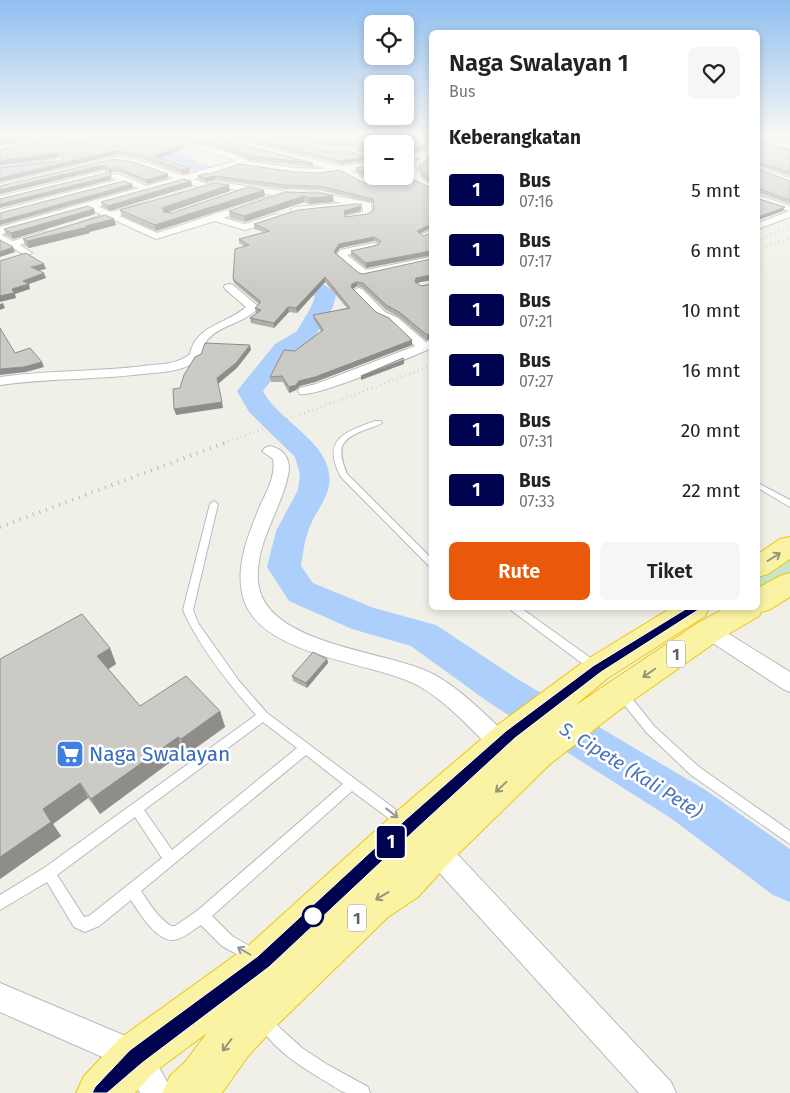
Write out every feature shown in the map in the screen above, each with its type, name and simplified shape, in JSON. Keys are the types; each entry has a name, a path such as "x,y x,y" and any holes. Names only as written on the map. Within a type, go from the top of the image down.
{"highway":[{"path":"760,566 790,546"},
{"path":"760,601 790,583"},
{"name":"1","path":"101,1093 136,1056 260,986 373,902 404,883 422,837 516,744 702,619 740,610"},
{"name":"1","path":"199,1088 231,1039 260,986"}],"street":[{"path":"2,197 43,187"},
{"path":"0,213 98,187"},
{"path":"144,187 150,189"},
{"path":"0,231 157,187"},
{"path":"190,192 207,187"},
{"path":"90,206 154,236 288,193 236,187"},
{"path":"231,195 248,189"},
{"path":"302,193 368,205 367,214 349,218"},
{"path":"2,197 49,217"},
{"path":"215,218 245,227 334,198"},
{"path":"760,199 790,209"},
{"path":"295,210 350,205 354,203"},
{"path":"74,226 151,205"},
{"path":"760,225 790,214"},
{"path":"178,218 195,224"},
{"path":"12,244 57,231"},
{"path":"0,237 27,253 16,257"},
{"path":"374,246 344,252 341,256 364,274 429,260"},
{"path":"0,381 20,378 104,375 178,366 194,358 197,343 202,338 217,328 244,316 253,307 228,287"},
{"path":"358,291 381,314 394,320 427,345"},
{"path":"305,391 321,387 427,345"},
{"path":"270,451 280,458 282,463 278,482 256,537 250,570 249,583 252,598 258,609 274,625 297,638 328,650 413,674 435,686 516,744"},
{"path":"702,619 790,683"},
{"path":"422,837 660,1093"},
{"path":"0,997 136,1056 157,1093"}],"lane":[{"path":"378,423 343,437 337,448 336,460 344,475 429,561"},
{"path":"760,486 790,504"},
{"path":"214,504 188,610 194,624 235,684 263,716 422,837"},
{"path":"517,610 695,771 790,838"},
{"path":"0,903 49,873 263,716"},
{"path":"49,873 79,922 85,925 94,922 305,748"},
{"path":"133,890 143,907 164,930 170,933 178,932 202,916 351,784"},
{"path":"137,810 170,859"},
{"path":"202,916 227,941 260,986 273,1034 301,1056 362,1093"}],"green space":[{"path":"790,546 790,583 760,601 760,566"}],"building":[{"path":"0,187 12,187 0,190"},
{"path":"49,187 67,187 0,204 0,199"},
{"path":"101,187 121,187 0,221 0,213"},
{"path":"155,187 171,187 108,206 101,202"},
{"path":"200,187 223,187 162,208 164,212 172,213 248,187 264,190 155,225 120,210"},
{"path":"324,187 429,187 429,225 417,231 423,236 429,234 429,251 366,263 351,251 378,245 381,241 374,237 339,244 334,252 359,273 363,274 429,259 429,275 416,278 415,282 421,286 429,284 429,334 427,335 399,312 386,305 363,283 357,282 352,284 351,287 376,312 389,318 412,340 315,377 299,381 296,385 289,387 282,376 270,377 284,350 295,351 323,330 313,315 350,308 325,277 296,308 288,307 274,323 250,318 261,310 255,308 260,301 233,279 235,249 249,245 239,239 270,231 254,224 298,210 361,204 361,206 344,211 345,217 367,214 374,210 373,199"},
{"path":"760,187 790,187 790,200 760,189"},
{"path":"285,192 319,193 333,196 309,198 304,196 244,216 229,211"},
{"path":"760,199 785,207 760,216"},
{"path":"88,206 94,209 11,233 4,229"},
{"path":"105,215 114,219 27,241 23,239"},
{"path":"0,240 13,247 0,252"},
{"path":"26,253 44,264 31,267 44,273 23,281 29,284 12,289 14,293 0,296 0,261"},
{"path":"0,328 15,353 30,348 42,362 24,367 0,369"},
{"path":"205,343 250,345 236,363 217,378 222,402 174,409 173,389 180,388 184,375 195,357 201,354"},
{"path":"403,358 404,360 361,376"},
{"path":"82,614 110,648 97,656 140,706 186,676 220,711 181,739 178,737 91,799 80,783 43,809 51,822 0,857 0,659"},
{"path":"313,652 327,659 306,683 292,676"}],"waterway":[{"name":"S. Cipete (Kali Pete)","path":"292,258 292,270 326,295 322,307 305,335 283,349 250,391 258,407 308,454 315,474 313,490 292,531 284,567 301,592 365,619 423,635 505,692 688,804 790,878"}],"railway":[{"path":"760,239 790,227"},
{"path":"760,249 790,238"},
{"path":"224,443 429,367"},
{"path":"0,527 227,442"}],"bus line":[{"name":"1","path":"101,1093 136,1056 264,962 409,826 511,734 586,680 597,669 691,610"}],"place":[{"name":"Naga Swalayan","path":"70,754"}]}
